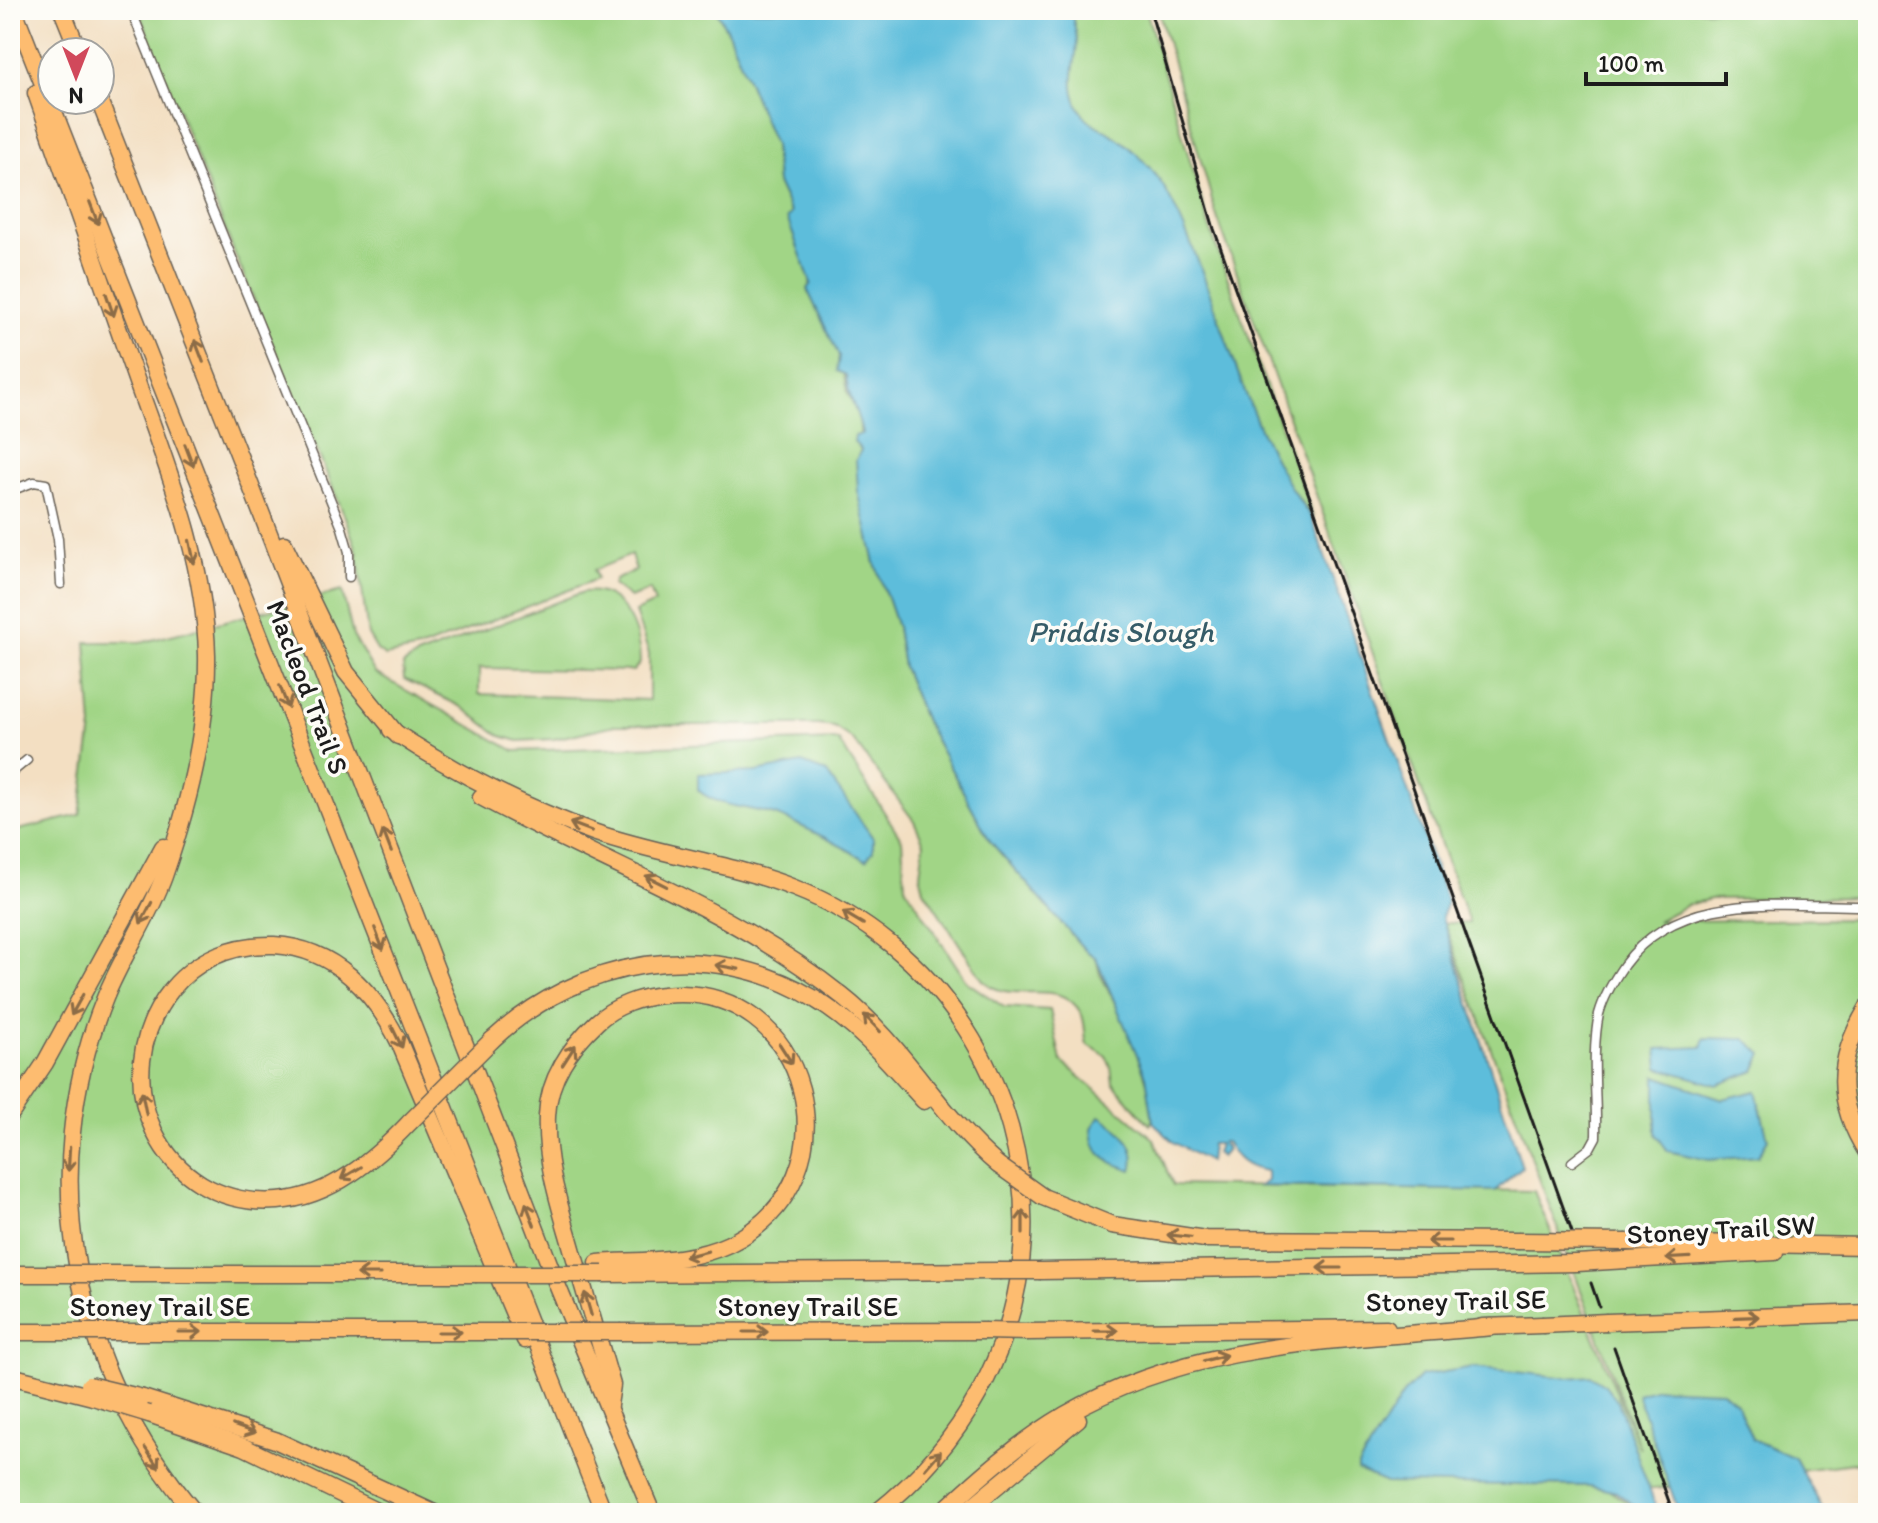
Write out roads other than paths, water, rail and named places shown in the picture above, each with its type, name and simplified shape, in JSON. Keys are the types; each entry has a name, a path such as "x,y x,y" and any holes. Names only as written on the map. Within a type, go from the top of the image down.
{"highway":[{"name":"Macleod Trail S","path":"14,10 553,1384"},
{"path":"62,10 73,36"},
{"path":"10,20 181,507 204,614 207,685 188,787 164,877 116,971 92,1034 76,1096 69,1166 74,1257 96,1346 147,1451 195,1513"},
{"name":"Macleod Trail S","path":"105,116 558,1287 652,1513"},
{"path":"247,476 340,662 391,730 426,761 470,791 680,894 832,988 875,1025 953,1120 993,1161"},
{"path":"391,730 471,781 542,812 615,839 762,876 834,907 869,928 912,963 950,1004 971,1034 999,1090 1019,1166 1023,1233 1016,1292 1000,1349 963,1421 925,1469 876,1513"},
{"path":"10,1115 45,1063 158,861 188,787"},
{"path":"604,1513 553,1384 532,1354 510,1307 400,1044 378,1002 359,984 319,956 291,946 253,945 231,949 197,966 177,983 153,1016 140,1066 147,1117 174,1161 186,1173 219,1191 258,1201 279,1201 315,1192 375,1157 410,1122 492,1040 545,998 600,975 664,962 742,969 812,998 869,1041 947,1126 993,1161 1043,1197 1112,1225 1205,1239 1868,1247"},
{"path":"600,1268 678,1258 728,1244 763,1222 780,1205 792,1184 807,1139 804,1094 786,1051 770,1033 740,1009 718,1000 671,994 624,1005 601,1018 584,1035 554,1082 547,1112 552,1178 612,1385 609,1407"},
{"path":"1868,1007 1854,1030 1842,1073 1849,1117 1868,1154"},
{"name":"Stoney Trail SW","path":"1577,1263 1868,1247"},
{"name":"Stoney Trail SE","path":"10,1274 501,1274 600,1268 1041,1271 1577,1263"},
{"name":"Stoney Trail SE","path":"10,1332 1028,1332 1492,1327 1868,1313"},
{"path":"941,1513 1041,1430 1092,1400 1140,1380 1250,1350 1492,1327"},
{"path":"10,1370 283,1443 434,1513"},
{"path":"10,1376 91,1391"},
{"path":"964,1513 1044,1443 1140,1380"},
{"path":"146,1406 244,1447 380,1513"}],"street":[{"path":"131,10 342,528 349,552 349,577"},
{"path":"10,491 34,482 46,484 58,539 61,584"},
{"path":"10,774 27,760"},
{"path":"1572,1162 1590,1148 1596,1137 1597,1029 1603,1000 1640,945 1674,921 1719,908 1868,906"}],"water":[{"name":"Priddis Slough","path":"716,10 1070,10 1077,40 1073,85 1079,107 1091,122 1135,153 1165,189 1202,271 1265,440 1311,517 1447,901 1442,917 1522,1167 1495,1191 1259,1186 1267,1181 1267,1171 1242,1162 1226,1142 1222,1142 1227,1150 1221,1157 1216,1153 1219,1144 1211,1144 1209,1162 1173,1142 1153,1122 1146,1076 1096,958 1084,949 990,841 925,721 903,667 897,627 875,563 858,491 856,460 861,450 854,442 855,436 862,434 846,375 837,371 839,356 807,289 811,283 787,218 791,213 777,183 774,145 729,34"},
{"path":"802,763 826,772 873,838 873,851 866,860 787,820 766,812 725,804 698,790 698,774 756,772"},
{"path":"1705,1038 1745,1039 1763,1054 1755,1071 1717,1085 1659,1068 1657,1049 1702,1047"},
{"path":"1656,1076 1723,1099 1756,1091 1768,1139 1758,1156 1708,1160 1668,1151 1656,1134"},
{"path":"1100,1116 1126,1138 1133,1153 1132,1170 1098,1152 1092,1128"},
{"path":"1473,1367 1568,1378 1591,1376 1605,1385 1618,1402 1658,1513 1644,1513 1616,1492 1590,1486 1386,1483 1358,1471 1358,1466 1403,1394 1421,1376"},
{"path":"1657,1388 1722,1391 1737,1403 1752,1439 1795,1458 1825,1513 1679,1513 1637,1394"}],"railway":[{"path":"1150,10 1214,229 1573,1235"},
{"path":"1591,1283 1599,1306"},
{"path":"1614,1347 1673,1513"}]}
